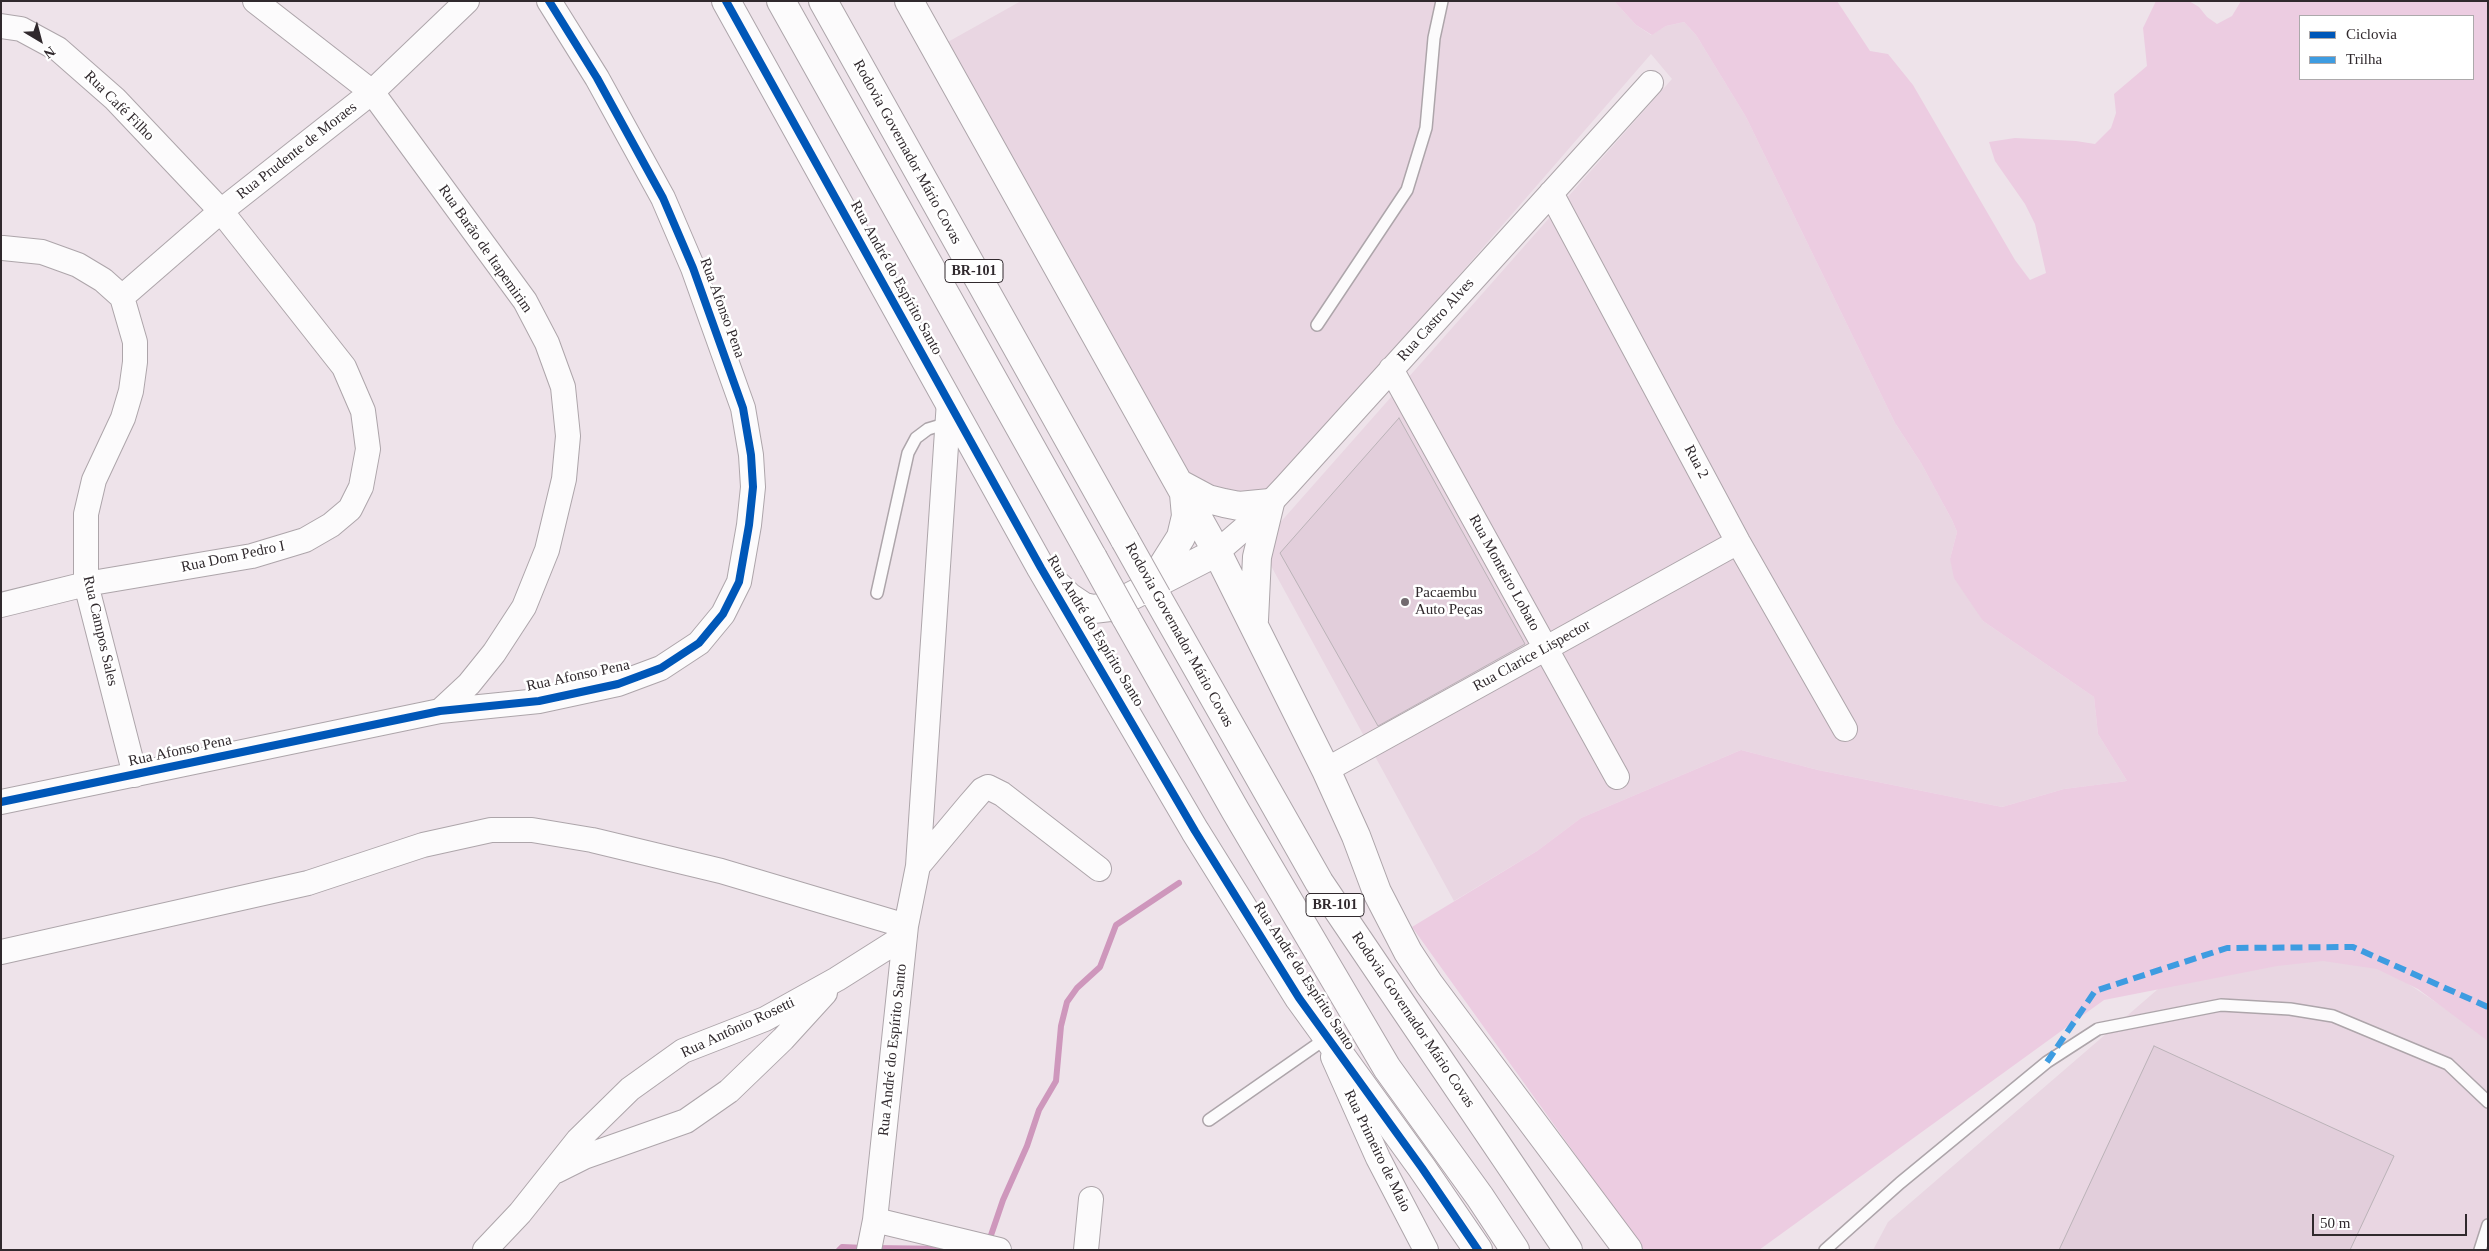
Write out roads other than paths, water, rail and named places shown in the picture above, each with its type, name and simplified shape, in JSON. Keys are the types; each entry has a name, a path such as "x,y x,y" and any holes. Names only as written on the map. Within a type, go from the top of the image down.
{"main road":[{"name":"Rua André do Espírito Santo","path":"726,1 949,412 1196,831 1322,1034 1422,1168 1478,1250"},
{"name":"BR-101","path":"781,1 1235,810 1387,1068 1480,1197 1515,1250"},
{"name":"Rodovia Governador Mário Covas","path":"823,1 1319,882 1568,1250"},
{"path":"909,1 1180,484 1216,552 1326,770 1356,836 1377,892 1408,952 1429,984 1628,1250"},
{"path":"1180,484 1201,496 1224,503 1239,506 1270,503 1257,557 1254,627"},
{"path":"1155,590 1181,537 1184,526 1186,505 1180,484"},
{"path":"1041,568 1068,597 1084,607 1093,609 1110,607 1155,590 1216,552"}],"street":[{"name":"Rua Barão de Itapemirim","path":"255,1 372,92 526,301 548,343 564,387 568,436 564,479 547,550 524,607 494,653 469,684 440,711"},
{"name":"Rua Prudente de Moraes","path":"122,297 220,212 372,92 468,1"},
{"name":"Rua Afonso Pena","path":"1,802 440,711 539,701 618,684 661,668 699,643 723,614 739,582 749,526 753,487 751,455 743,408 694,268 663,198 596,78 550,1"},
{"name":"Rua Café Filho","path":"1,26 21,29 58,49 115,99 220,212"},
{"name":"Rua Castro Alves","path":"1216,552 1236,536 1270,503 1651,83"},
{"name":"Rua 2","path":"1551,193 1738,542 1845,729"},
{"name":"Rua Dom Pedro I","path":"1,605 86,584 252,556 306,540 331,525 350,509 361,487 368,449 363,411 344,367 220,212"},
{"path":"3,248 42,252 78,265 104,280 122,297"},
{"name":"Rua Campos Sales","path":"122,297 135,342 135,362 131,391 123,418 94,480 86,514 86,584 135,775"},
{"name":"Rua Monteiro Lobato","path":"1392,369 1617,777"},
{"name":"Rua André do Espírito Santo","path":"869,1250 875,1220 905,931 918,866 949,412"},
{"name":"Rua Clarice Lispector","path":"1326,770 1738,542"},
{"path":"918,866 968,805 982,790 988,787 993,788 1099,869"},
{"path":"1,952 308,883 423,845 491,830 532,830 592,840 721,871 905,931"},
{"name":"Rua Antônio Rosetti","path":"485,1250 520,1213 548,1175 578,1140 630,1089 683,1052 764,1019 837,979 905,931"},
{"path":"548,1175 584,1157 686,1121 729,1091 783,1039 837,979"},
{"path":"764,1019 780,1032 783,1039"},
{"name":"Rua Primeiro de Maio","path":"1322,1034 1378,1158 1422,1248"},
{"path":"603,1115 606,1132 617,1145"},
{"path":"1086,1250 1091,1199"},
{"path":"875,1220 999,1250"}],"lane":[{"path":"1317,325 1407,190 1426,128 1434,38 1442,1"},
{"path":"877,594 908,453 916,438 949,412"},
{"path":"1825,1250 1900,1183 2047,1062 2098,1029 2106,1027 2221,1005 2290,1009 2333,1016 2448,1064 2488,1102"},
{"path":"1208,1120 1322,1034"},
{"path":"2480,1250 2488,1225"}],"waterway":[{"path":"988,1244 1003,1200 1027,1146 1039,1110 1056,1081 1061,1026 1067,1002 1077,988 1100,967 1116,925 1179,883"},
{"path":"839,1250 842,1247 864,1248"},
{"path":"874,1248 949,1249"}],"place":[{"name":"Pacaembu Auto Peças","path":"1405,602"}]}
